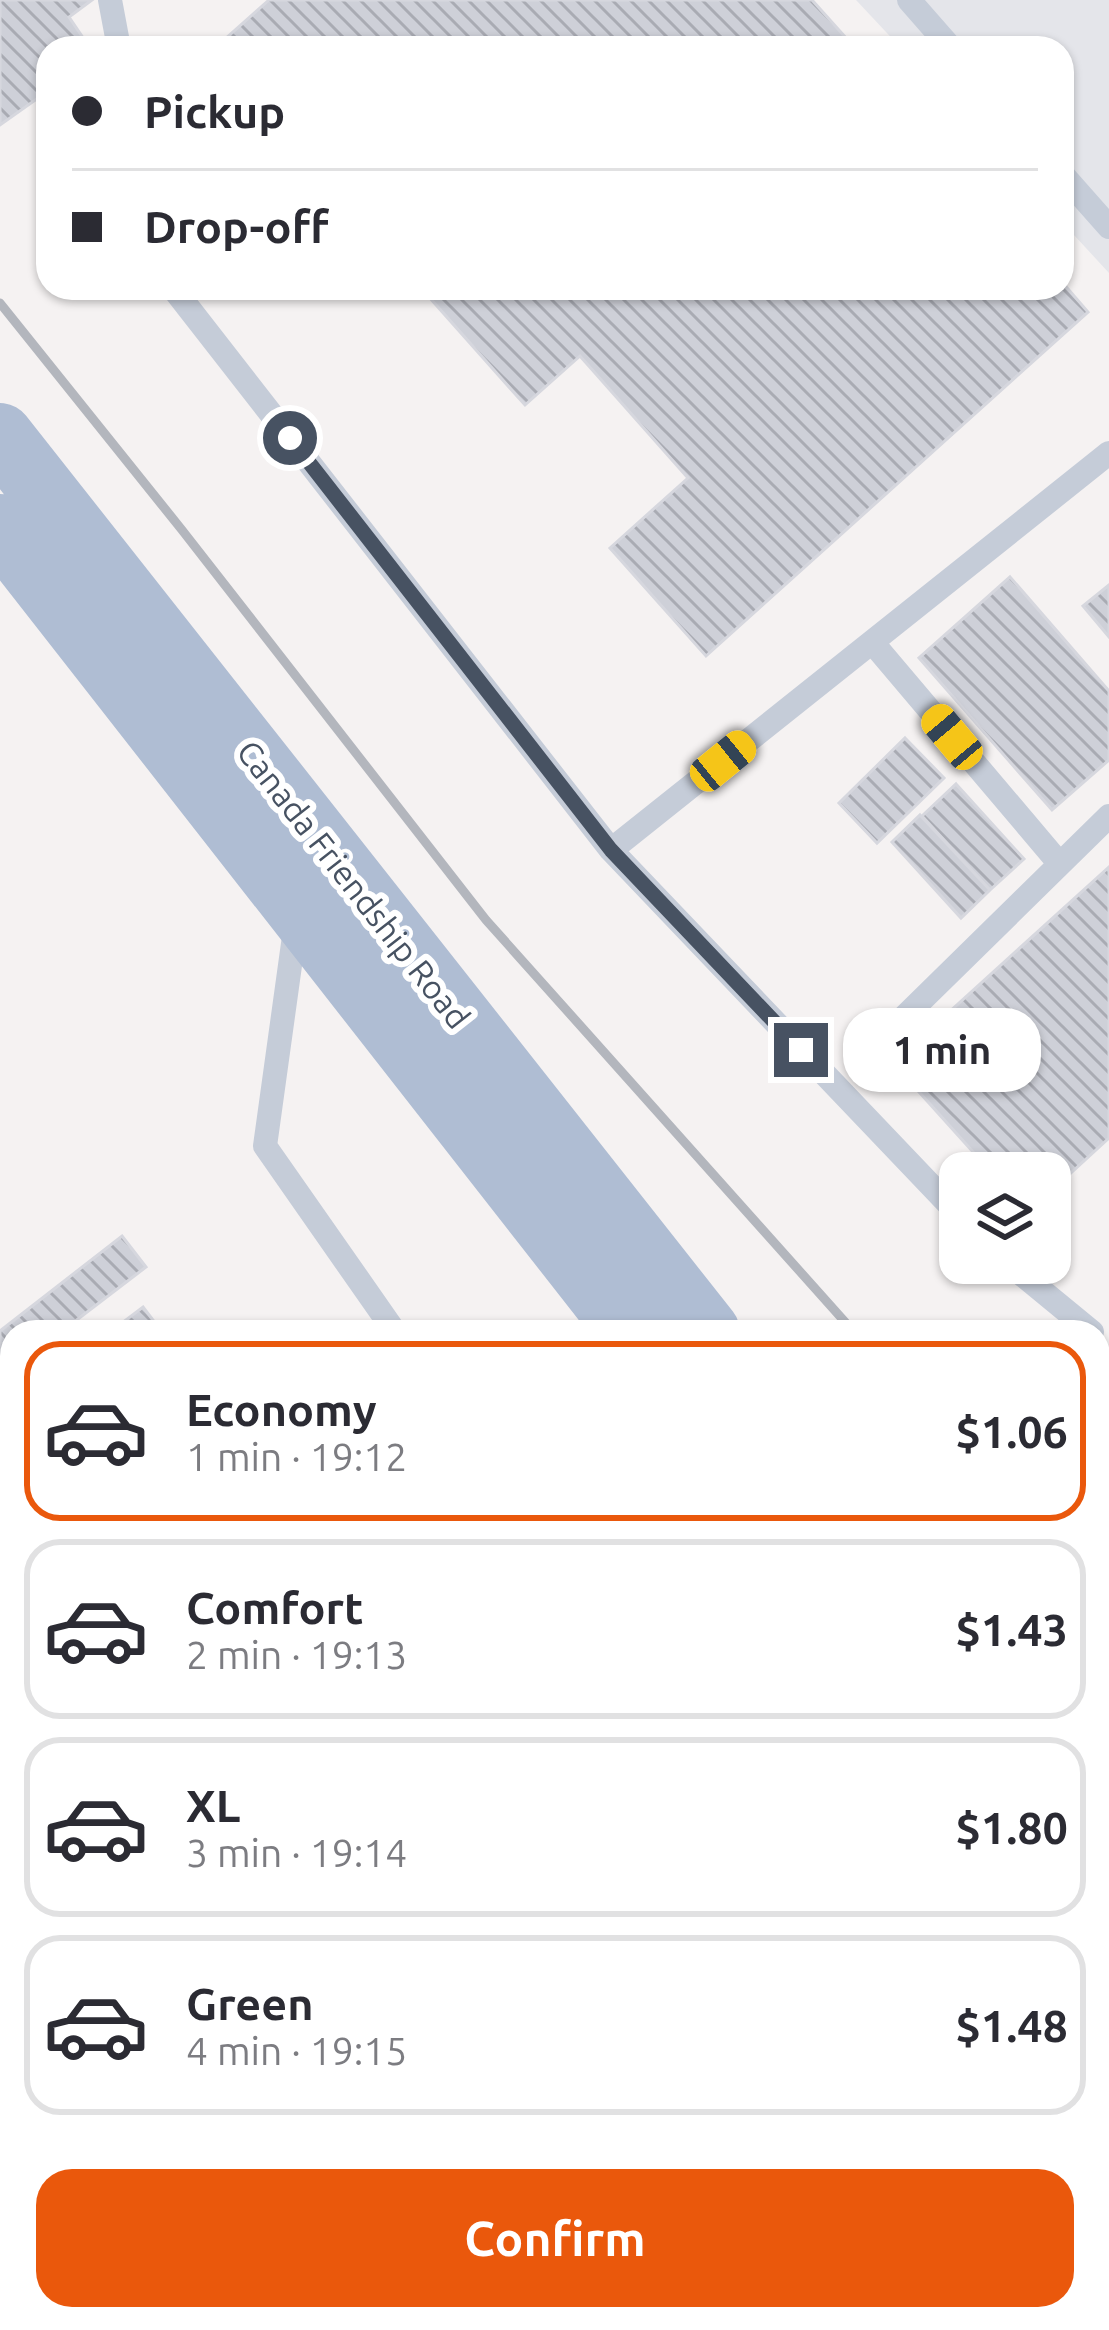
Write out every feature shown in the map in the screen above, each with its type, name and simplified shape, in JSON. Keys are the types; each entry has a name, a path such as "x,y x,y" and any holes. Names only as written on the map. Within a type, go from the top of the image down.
{"main road":[{"name":"Canada Friendship Road","path":"0,436 698,1320"},
{"name":"Canada Friendship Road","path":"0,527 621,1320"}],"lane":[{"path":"110,0 117,36"},
{"path":"909,0 940,36"},
{"path":"1074,188 1109,227"},
{"path":"182,300 611,850 939,1194"},
{"path":"611,850 1109,453"},
{"path":"872,642 1058,863"},
{"path":"890,1031 1109,816"},
{"path":"298,908 265,1147 387,1320"},
{"path":"1033,1284 1077,1320"}],"shaded area":[{"path":"856,0 1109,0 1109,273 1074,235 1074,36 890,36"}],"building":[{"path":"0,0 92,0 69,17 82,36 36,36 36,100 0,125"},
{"path":"269,0 812,0 844,36 228,36"},
{"path":"1074,296 1088,312 706,656 610,548 688,478 580,356 525,405 432,300 1074,300"},
{"path":"1010,577 1109,691 1109,760 1052,810 919,658"},
{"path":"1109,585 1109,637 1083,606"},
{"path":"905,738 944,778 877,843 839,803"},
{"path":"956,784 1024,859 990,890 922,816"},
{"path":"920,815 990,890 961,918 892,842"},
{"path":"1109,867 1109,1138 1071,1173 1071,1152 973,1152 893,1063"},
{"path":"122,1236 146,1267 77,1320 14,1320"},
{"path":"143,1307 153,1320 126,1320"}],"railway":[{"path":"0,303 486,920 843,1320"}],"route":[{"path":"290,438 611,850 801,1050"}]}
